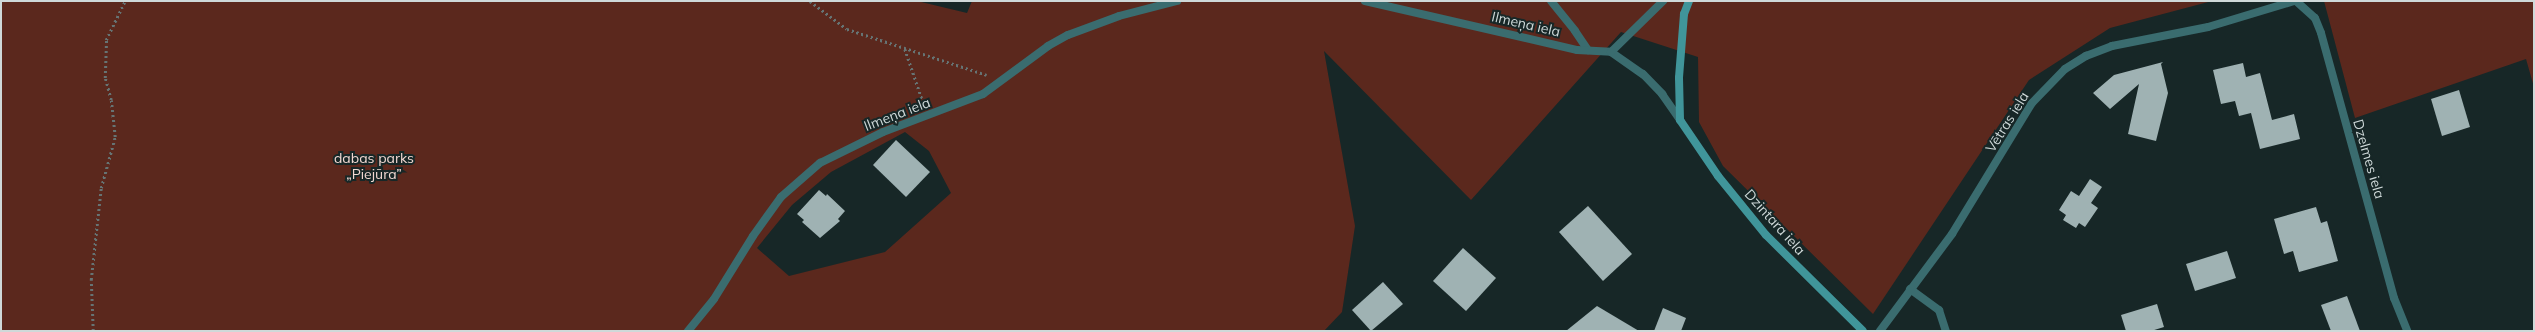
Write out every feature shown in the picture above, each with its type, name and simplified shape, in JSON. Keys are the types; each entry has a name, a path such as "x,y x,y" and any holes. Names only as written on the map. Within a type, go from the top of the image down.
{"street":[{"name":"Ilmeņa iela","path":"688,331 714,300 753,236 781,197 820,163 843,150 983,94 1048,46 1068,35 1119,16 1177,1"},
{"name":"Ilmeņa iela","path":"1365,1 1588,50 1611,52 1643,74 1662,94 1680,120"},
{"path":"1551,1 1588,50"},
{"path":"1611,52 1663,1"},
{"path":"1680,120 1679,78 1684,14 1689,1"},
{"name":"Vētras iela","path":"1880,331 1952,234 2032,103 2065,69 2086,56 2112,46 2208,26 2295,1"},
{"name":"Dzelmes iela","path":"2295,1 2315,18 2321,33 2392,290 2407,331"},
{"name":"Dzintara iela","path":"1680,120 1718,176 1766,235 1863,331"},
{"path":"1910,289 1939,310 1946,331"}],"path":[{"path":"93,331 92,280 101,188 115,137 111,100 105,78 106,40 125,1"},
{"path":"810,1 847,29 1003,80"},
{"path":"905,49 928,116"}],"green space":[{"name":"dabas parks „Piejūra”","path":"1,1 917,1 967,13 972,1 2212,1 2110,28 2029,80 1873,314 1723,166 1699,122 1698,57 1621,32 1471,200 1324,51 1355,226 1342,312 1324,331 1,331","holes":["905,132 929,151 951,193 885,252 789,276 757,248 792,205 831,172"]},
{"path":"2324,1 2534,1 2534,87 2526,59 2355,118"}],"building":[{"path":"2163,62 2161,64 2168,93 2156,141 2128,134 2139,84 2110,109 2093,93 2114,75"},
{"path":"2243,63 2246,77 2260,73 2272,120 2294,114 2300,139 2260,149 2251,113 2239,116 2235,101 2221,104 2213,70"},
{"path":"2459,90 2470,127 2442,136 2431,99"},
{"path":"896,140 930,172 906,197 873,165"},
{"path":"2090,179 2102,187 2091,203 2098,208 2085,227 2079,223 2076,228 2063,220 2066,215 2059,210 2071,191 2079,196"},
{"path":"819,190 826,196 827,194 845,211 838,219 840,221 820,238 802,222 804,220 797,214"},
{"path":"1588,206 1632,254 1603,281 1559,232"},
{"path":"2316,207 2321,223 2327,221 2338,261 2299,272 2293,251 2284,254 2274,219"},
{"path":"1463,248 1496,278 1466,311 1433,281"},
{"path":"2227,251 2236,278 2195,291 2186,264"},
{"path":"1383,282 1403,304 1371,331 1352,310"},
{"path":"2347,296 2360,331 2331,331 2321,305"},
{"path":"2157,304 2164,327 2151,331 2126,331 2121,315"},
{"path":"1597,306 1639,331 1566,331"},
{"path":"1663,308 1686,318 1681,331 1654,331"}]}
